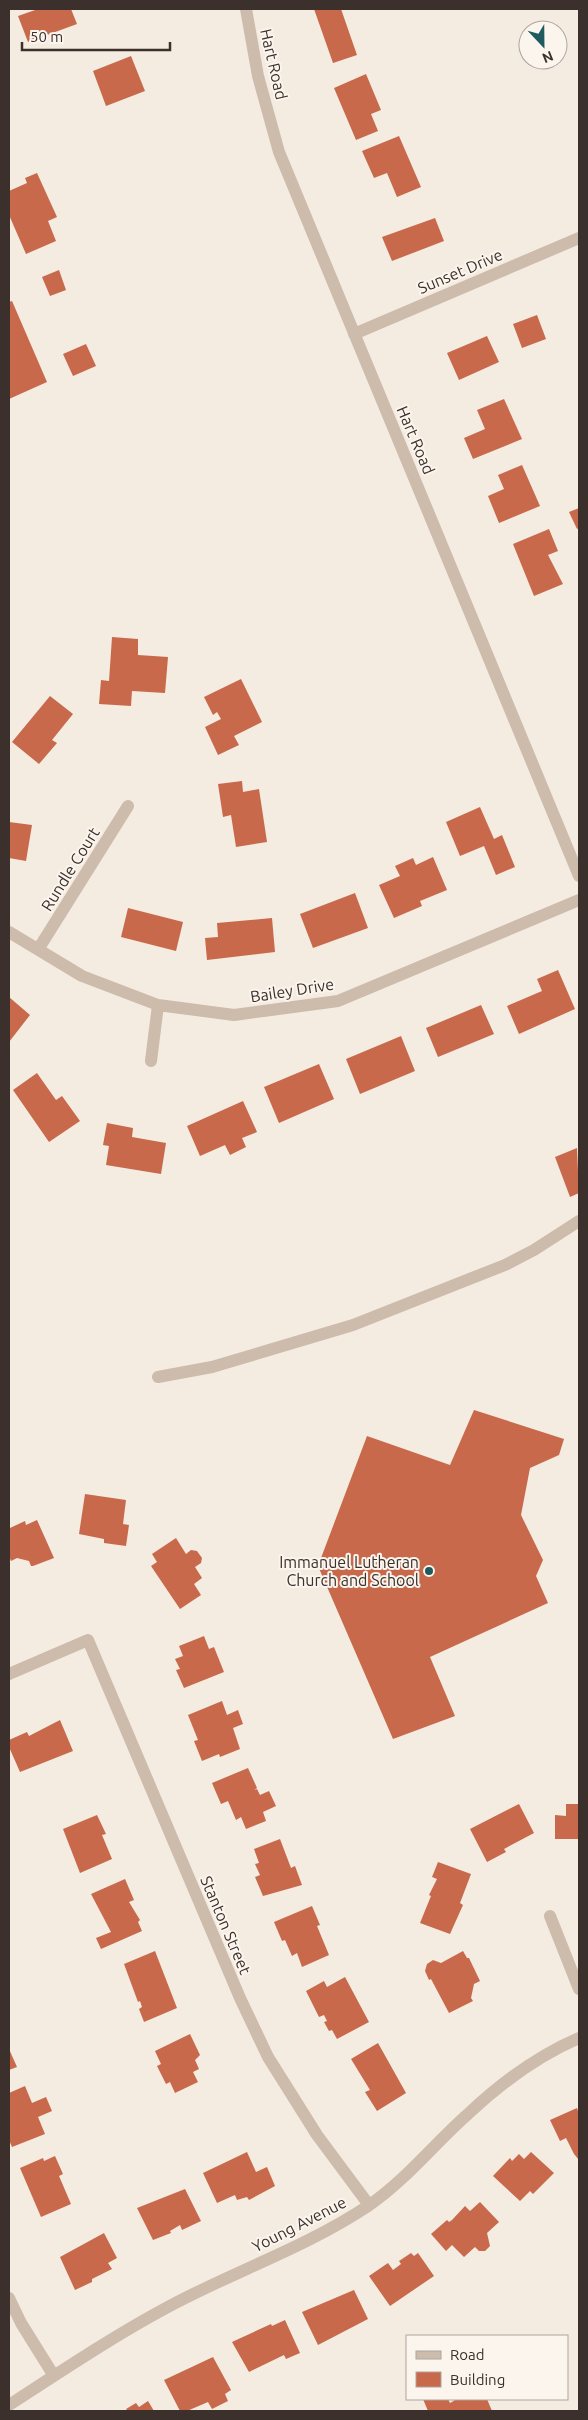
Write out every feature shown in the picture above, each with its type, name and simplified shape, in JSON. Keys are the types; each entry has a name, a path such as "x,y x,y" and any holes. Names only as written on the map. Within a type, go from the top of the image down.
{"street":[{"name":"Hart Road","path":"246,9 258,76 279,152 579,876"},
{"name":"Sunset Drive","path":"354,334 579,238"},
{"name":"Rundle Court","path":"39,948 128,806"},
{"name":"Bailey Drive","path":"9,932 39,948 82,976 158,1005 234,1015 338,1000 579,900"},
{"path":"151,1061 158,1005"},
{"path":"158,1376 212,1367 353,1325 505,1265 534,1250 579,1222"},
{"name":"Stanton Street","path":"9,1674 88,1640 240,1998 268,2057 317,2135 368,2205"},
{"path":"550,1916 579,1989"},
{"name":"Young Avenue","path":"9,2405 166,2308 327,2230 368,2205 422,2161 467,2114 521,2069 557,2047 579,2038"},
{"path":"9,2298 21,2323 54,2376"}],"building":[{"path":"38,9 71,9 77,24 28,42 18,16"},
{"path":"314,9 341,9 357,55 333,63"},
{"path":"131,56 145,91 106,106 93,71"},
{"path":"366,74 381,110 371,114 378,131 356,140 334,88"},
{"path":"399,136 421,187 397,197 387,173 374,178 362,151"},
{"path":"37,173 57,217 48,221 56,241 26,254 9,215 9,191 27,183 25,178"},
{"path":"435,218 444,241 392,261 382,237"},
{"path":"59,270 66,290 50,296 42,277"},
{"path":"12,301 47,382 9,399 9,302"},
{"path":"537,315 546,339 522,348 513,324"},
{"path":"487,336 499,362 459,380 447,353"},
{"path":"86,344 96,366 73,376 63,354"},
{"path":"504,399 522,439 473,459 464,438 485,429 477,410"},
{"path":"522,465 540,506 499,523 488,496 504,489 498,475"},
{"path":"579,508 579,528 577,529 569,512"},
{"path":"549,529 558,551 548,555 563,584 534,596 513,544"},
{"path":"112,637 138,639 138,655 168,657 165,693 132,691 131,706 99,704 101,680 109,681"},
{"path":"241,679 262,722 234,736 239,745 218,755 205,727 221,719 217,712 213,715 204,697"},
{"path":"50,696 73,714 52,740 57,743 39,764 12,742"},
{"path":"242,781 243,792 259,789 267,842 236,847 231,815 223,817 218,784"},
{"path":"480,807 494,839 502,835 515,867 496,875 484,846 460,856 446,822"},
{"path":"9,822 32,825 26,861 9,858"},
{"path":"433,857 447,890 420,901 422,906 394,918 379,885 400,876 395,866 413,858 416,865"},
{"path":"355,893 368,928 313,948 300,914"},
{"path":"128,908 183,922 176,951 121,937"},
{"path":"272,918 275,952 207,960 205,938 218,937 217,923"},
{"path":"558,970 575,1009 519,1034 507,1006 542,991 537,979"},
{"path":"9,997 30,1015 9,1042"},
{"path":"481,1005 494,1034 438,1057 426,1028"},
{"path":"401,1036 415,1071 360,1094 346,1059"},
{"path":"319,1064 334,1099 279,1123 264,1087"},
{"path":"37,1073 56,1100 62,1096 80,1121 49,1142 13,1090"},
{"path":"243,1101 257,1132 242,1138 246,1147 230,1155 225,1145 200,1156 187,1126"},
{"path":"107,1123 133,1128 132,1137 166,1143 161,1174 106,1165 109,1146 103,1145"},
{"path":"577,1148 579,1193 570,1197 555,1157"},
{"name":"Immanuel Lutheran Church and School","path":"474,1410 564,1439 559,1455 530,1468 521,1515 543,1560 536,1576 548,1603 430,1657 455,1716 393,1739 318,1566 367,1436 450,1465"},
{"path":"85,1494 126,1500 123,1524 129,1525 126,1546 104,1543 104,1539 79,1534"},
{"path":"37,1520 54,1558 33,1566 31,1566 29,1561 17,1558 11,1561 9,1556 10,1528 25,1521 26,1525"},
{"path":"176,1538 186,1554 191,1550 197,1551 202,1558 201,1563 195,1567 202,1578 194,1584 201,1595 180,1609 151,1566 157,1562 152,1554"},
{"path":"204,1636 209,1649 214,1647 224,1672 184,1688 176,1670 180,1669 175,1659 183,1656 179,1646"},
{"path":"222,1701 227,1715 238,1710 243,1724 233,1728 240,1749 220,1757 219,1754 202,1761 194,1741 198,1740 188,1715"},
{"path":"60,1720 73,1751 20,1772 9,1747 9,1740 27,1732 29,1736"},
{"path":"248,1768 257,1788 254,1790 257,1789 260,1795 269,1791 276,1806 263,1812 266,1821 246,1829 241,1817 236,1820 228,1801 221,1804 212,1783"},
{"path":"519,1804 534,1833 504,1849 506,1852 487,1862 470,1829"},
{"path":"566,1804 579,1804 579,1839 555,1839 555,1815 566,1816"},
{"path":"97,1815 106,1834 102,1835 112,1859 80,1873 63,1829"},
{"path":"280,1839 291,1868 295,1866 302,1885 263,1896 255,1877 260,1875 255,1864 259,1863 254,1849"},
{"path":"438,1862 471,1874 460,1903 463,1905 450,1934 420,1923 431,1896 429,1895 437,1879 432,1877"},
{"path":"125,1879 134,1900 129,1902 140,1920 138,1922 142,1931 101,1949 96,1938 111,1932 91,1894"},
{"path":"312,1906 320,1925 317,1926 329,1955 302,1967 297,1953 292,1956 285,1940 282,1941 274,1922"},
{"path":"155,1951 177,2008 144,2022 139,2009 142,2007 140,2001 138,2002 124,1964"},
{"path":"463,1951 467,1958 469,1958 480,1981 474,1984 471,1998 473,2001 449,2013 425,1971 427,1964 433,1960 441,1963"},
{"path":"345,1977 369,2022 337,2039 324,2022 327,2021 324,2015 319,2017 306,1991 324,1981 327,1987"},
{"path":"190,2034 200,2055 195,2060 199,2069 193,2072 198,2082 175,2093 170,2082 166,2084 157,2066 161,2064 155,2051"},
{"path":"378,2043 406,2093 377,2111 365,2092 370,2090 351,2059"},
{"path":"9,2049 17,2067 9,2070"},
{"path":"25,2086 32,2103 46,2097 52,2111 38,2117 45,2134 12,2147 9,2140 9,2093"},
{"path":"577,2108 579,2114 579,2160 566,2138 560,2141 550,2120"},
{"path":"247,2152 256,2172 267,2167 275,2186 249,2200 247,2197 237,2200 235,2195 217,2203 203,2173"},
{"path":"531,2152 554,2173 533,2194 530,2191 520,2201 493,2176 510,2158 512,2161 519,2154 524,2159"},
{"path":"55,2156 63,2174 59,2176 71,2204 41,2217 20,2168 43,2158 44,2161"},
{"path":"185,2189 201,2221 182,2230 180,2225 170,2231 171,2233 153,2240 137,2208"},
{"path":"480,2202 499,2222 487,2233 490,2246 485,2251 479,2251 475,2247 464,2257 452,2245 446,2251 431,2234 447,2220 449,2222 452,2220 465,2206 470,2211"},
{"path":"104,2233 117,2258 108,2263 112,2269 75,2290 60,2257"},
{"path":"411,2253 414,2256 418,2253 434,2276 390,2306 369,2276 388,2263 393,2270 401,2264 399,2261"},
{"path":"354,2290 368,2319 318,2345 302,2312"},
{"path":"285,2320 300,2353 286,2359 284,2355 249,2372 232,2342 271,2324 272,2326"},
{"path":"213,2357 231,2390 225,2394 228,2401 212,2409 208,2402 187,2411 180,2411 164,2380"},
{"path":"423,2400 448,2400 450,2403 455,2400 487,2400 492,2411 428,2411"},
{"path":"148,2401 154,2411 128,2411 126,2409 136,2403 139,2407"}],"place":[{"name":"Immanuel Lutheran Church and School","path":"429,1571"}]}
